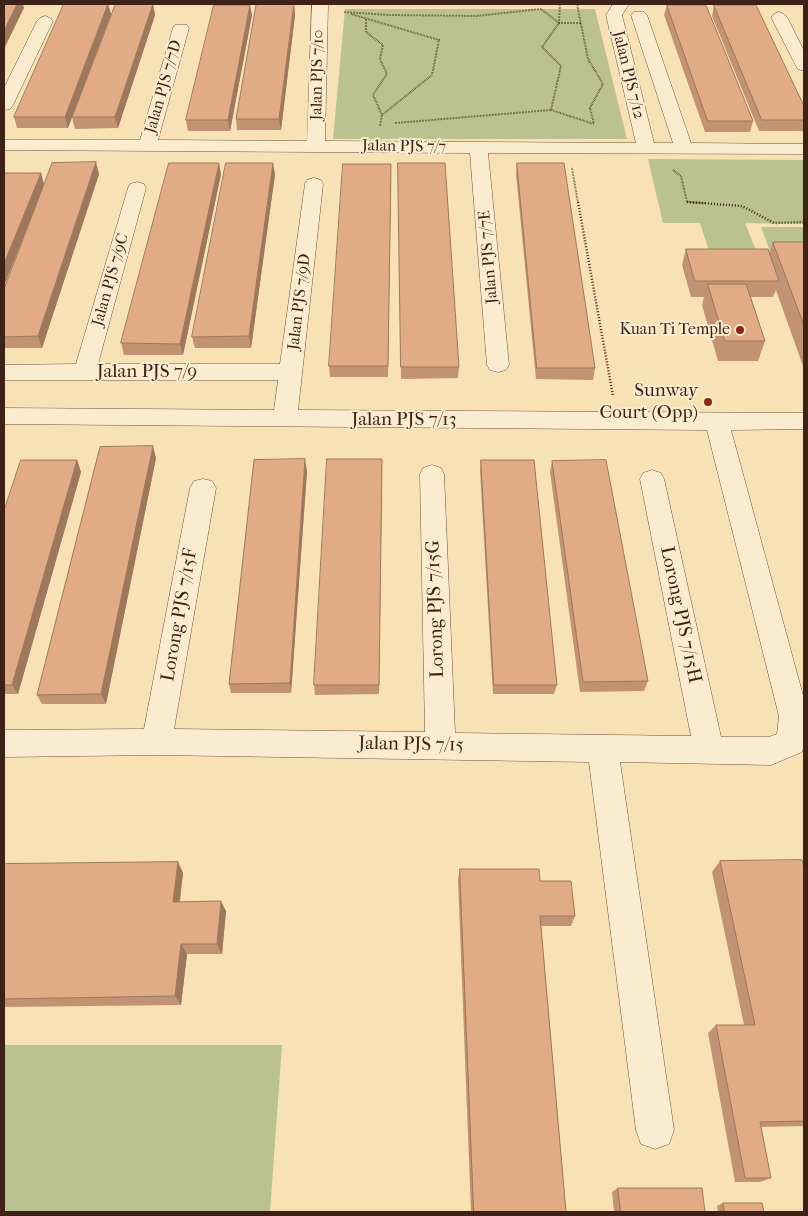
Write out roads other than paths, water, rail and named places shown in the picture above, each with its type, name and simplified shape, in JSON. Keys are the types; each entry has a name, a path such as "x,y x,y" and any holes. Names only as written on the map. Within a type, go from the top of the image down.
{"street":[{"name":"Jalan PJS 7/10","path":"316,146 320,4"},
{"name":"Jalan PJS 7/12","path":"622,4 616,9 614,15 653,149"},
{"name":"Jalan PJS 7/12","path":"639,15 684,149"},
{"path":"779,16 804,66"},
{"path":"4,105 45,21"},
{"name":"Jalan PJS 7/7D","path":"147,146 181,28"},
{"name":"Jalan PJS 7/7","path":"4,145 804,150"},
{"name":"Jalan PJS 7/7E","path":"480,148 498,365"},
{"name":"Jalan PJS 7/9D","path":"285,419 314,184"},
{"name":"Jalan PJS 7/9C","path":"84,372 137,188"},
{"name":"Jalan PJS 7/9","path":"4,372 291,372"},
{"name":"Jalan PJS 7/13","path":"4,416 717,422 804,421"},
{"name":"Jalan PJS 7/15","path":"4,744 157,742 771,751 791,742 794,716 717,422"},
{"name":"Lorong PJS 7/15G","path":"432,474 440,745"},
{"name":"Lorong PJS 7/15H","path":"652,479 709,751"},
{"name":"Lorong PJS 7/15F","path":"157,742 203,488"},
{"path":"603,749 655,1130"}],"place":[{"name":"Kuan Ti Temple","path":"740,330"},
{"name":"Sunway Court (Opp)","path":"708,402"}]}
